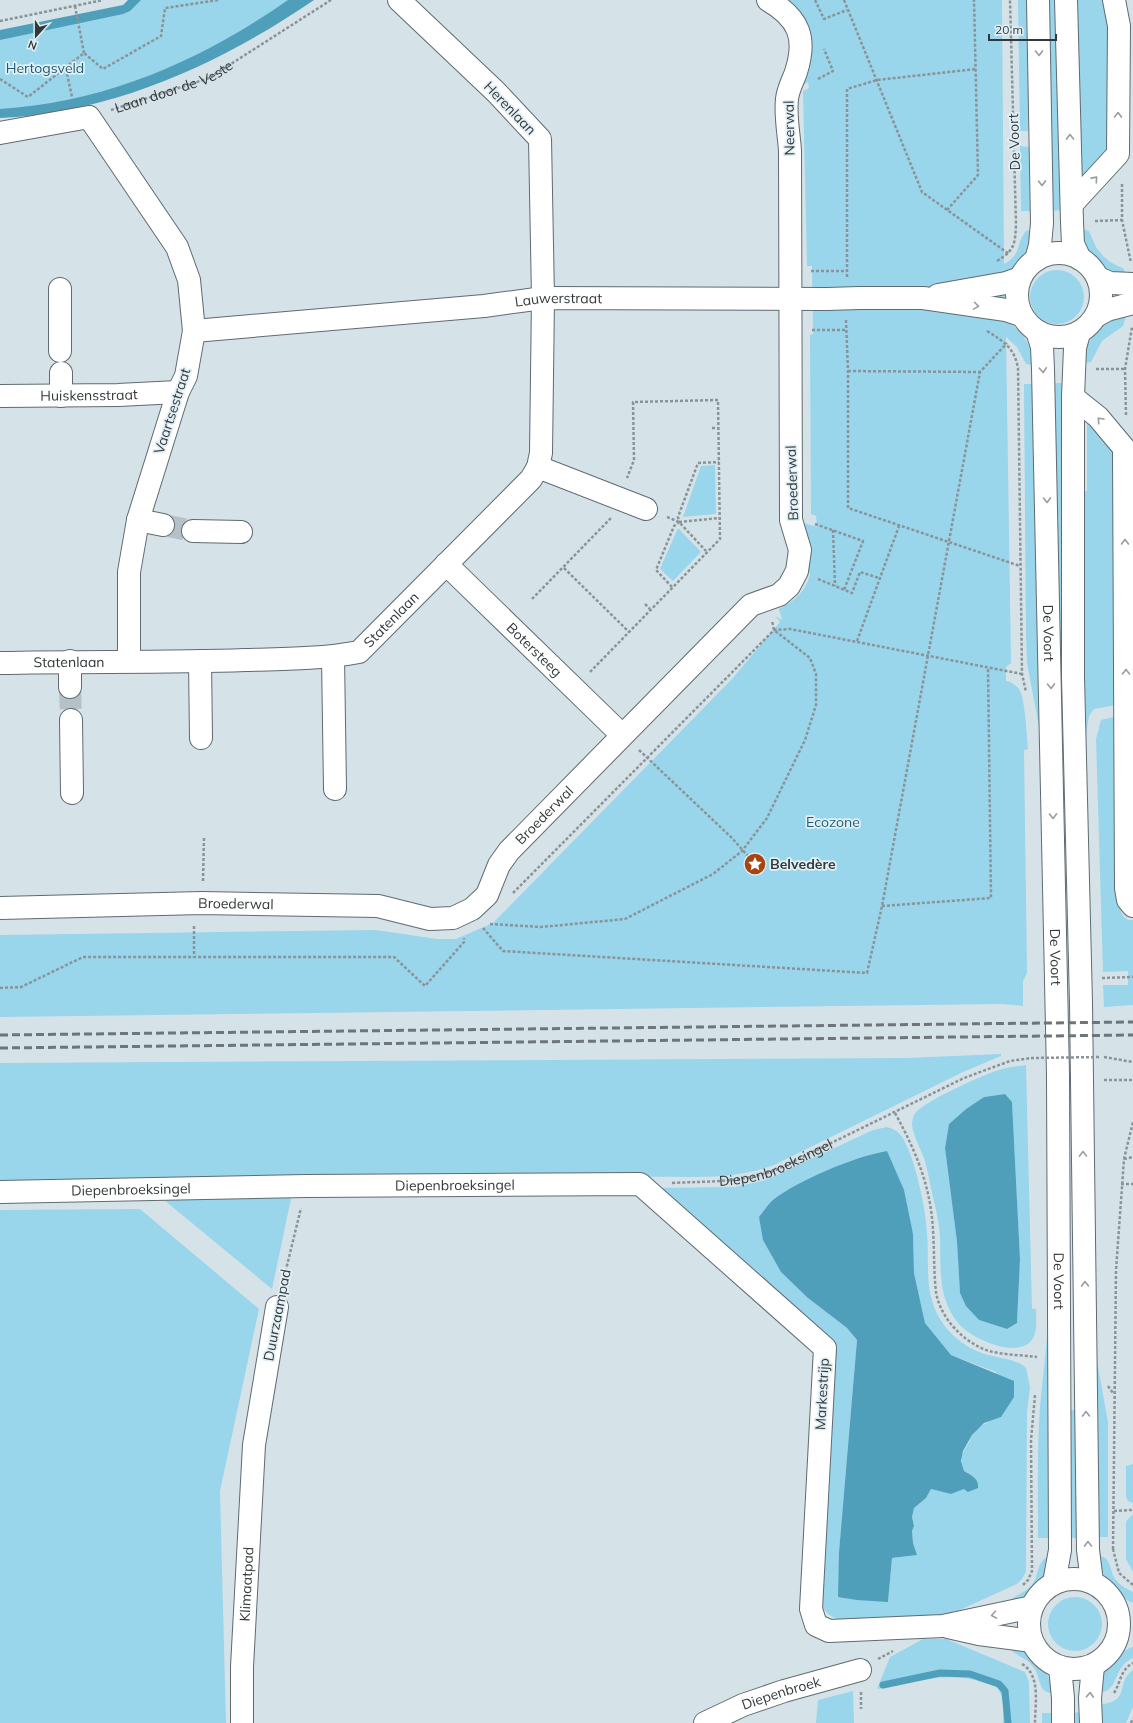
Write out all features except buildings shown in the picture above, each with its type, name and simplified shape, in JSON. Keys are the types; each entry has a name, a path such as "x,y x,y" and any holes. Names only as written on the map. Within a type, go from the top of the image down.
{"street":[{"name":"Herenlaan","path":"399,0 496,92 540,139 543,298"},
{"name":"Neerwal","path":"768,0 784,10 791,17 799,32 802,45 800,58 787,99 790,151 789,298"},
{"name":"De Voort","path":"1036,260 1040,245 1042,223 1038,0"},
{"path":"1066,0 1073,244 1080,258 1093,270 1098,278 1101,297 1096,316"},
{"path":"1072,204 1118,154 1126,26 1114,0"},
{"path":"0,133 89,117"},
{"name":"Vaartsestraat","path":"89,117 177,247 189,280 194,331 186,376 178,392 138,520 129,572 129,661"},
{"path":"1080,258 1069,254 1058,253 1046,255 1036,260 1027,268 1020,278 1017,290 1017,303 1021,315 1025,321 1037,331 1058,337 1079,333 1086,328 1096,316 1107,310 1133,303"},
{"path":"1098,278 1110,282 1132,274"},
{"name":"Lauwerstraat","path":"923,298 1006,283 1020,278"},
{"path":"60,289 60,351"},
{"name":"Lauwerstraat","path":"194,331 484,306 543,298 923,298 1006,310 1021,315"},
{"name":"Statenlaan","path":"0,663 70,661 200,661 333,657 360,652 531,479 538,467 541,453 543,298"},
{"name":"Broederwal","path":"0,908 202,903 378,906 430,919 453,918 472,909 487,895 499,865 509,851 751,606 779,595 789,586 797,571 800,550 791,520 789,298"},
{"name":"De Voort","path":"1037,331 1042,347 1043,369 1058,1075 1060,1550 1054,1583"},
{"name":"De Voort","path":"1079,333 1075,348 1073,397 1073,677 1081,1003 1088,1550 1092,1582"},
{"path":"60,373 61,396"},
{"name":"Huiskensstraat","path":"0,396 61,396 178,392"},
{"path":"1073,397 1098,417 1124,448 1130,711 1126,888 1128,900 1133,906"},
{"path":"538,467 646,509"},
{"path":"138,520 163,525"},
{"path":"193,531 241,532"},
{"name":"Botersteeg","path":"446,564 622,735"},
{"path":"333,657 335,789"},
{"path":"70,661 70,687"},
{"path":"200,661 201,738"},
{"path":"71,720 72,793"},
{"name":"Diepenbroeksingel","path":"0,1192 306,1186 640,1184"},
{"name":"Markestrijp","path":"640,1184 825,1348 811,1609 816,1625 828,1631 943,1626"},
{"name":"Duurzaampad","path":"254,1445 277,1307"},
{"name":"Klimaatpad","path":"242,1723 242,1667 254,1445"},
{"path":"1066,1579 1080,1579 1092,1582 1102,1588 1125,1608 1120,1623 1125,1638 1103,1660 1093,1666 1076,1670 1060,1667 1048,1661 1038,1652 1032,1641 1029,1623 1032,1606 1041,1593 1054,1583 1066,1579"},
{"path":"943,1626 1032,1606"},
{"path":"943,1626 979,1634 1032,1641"},
{"path":"1091,1723 1090,1698 1093,1666"},
{"path":"1060,1667 1063,1698 1063,1723"},
{"name":"Diepenbroek","path":"705,1723 743,1704 860,1670"}],"path":[{"path":"0,21 103,0"},
{"path":"75,6 84,53 103,69 161,36 164,8 218,0"},
{"name":"Laan door de Veste","path":"89,117 209,78 331,0"},
{"path":"815,0 824,19 848,10"},
{"path":"844,0 922,192 1009,254 991,264"},
{"path":"947,210 978,175 974,0"},
{"name":"De Voort","path":"1009,254 1015,241 1016,224 1010,0"},
{"path":"0,79 28,97 66,69 84,53"},
{"path":"66,69 72,99"},
{"path":"847,278 847,89 877,80 976,69"},
{"path":"1118,154 1122,170 1122,220 1132,274"},
{"path":"811,271 847,271"},
{"path":"846,315 848,371 848,508 1020,566"},
{"path":"1124,448 1126,420 1125,370 1132,328"},
{"path":"812,330 846,330"},
{"path":"774,630 810,658 816,674 816,706 805,740 767,818 742,851 713,874 626,919 542,927 480,924 503,951 867,973 882,906 980,372 1007,343"},
{"name":"De Voort","path":"988,668 1022,674 1018,368"},
{"path":"848,371 980,372"},
{"path":"712,428 718,428"},
{"path":"706,551 679,522 678,517 698,463 718,462"},
{"path":"672,587 656,570 674,526 679,522 719,518"},
{"path":"791,520 802,519 863,541 844,590"},
{"path":"857,641 899,526"},
{"path":"833,530 835,586"},
{"path":"564,568 629,632"},
{"path":"797,571 852,593 860,572 879,578"},
{"path":"645,604 650,610"},
{"path":"512,894 774,630 790,629 988,668 991,898 882,906"},
{"path":"647,757 755,864"},
{"path":"202,903 204,837"},
{"name":"Broederwal","path":"186,926 201,926"},
{"path":"194,926 194,958"},
{"path":"0,988 20,987 83,958 394,957 425,986 464,942 464,933"},
{"path":"1100,978 1133,977"},
{"name":"Diepenbroeksingel","path":"640,1184 743,1180 760,1176 776,1170 895,1113 964,1078 1010,1061 1031,1058 1100,1057 1133,1062"},
{"path":"1102,1080 1133,1080"},
{"path":"895,1113 918,1159 929,1202 936,1293 944,1314 956,1330 972,1343 989,1351 1041,1357"},
{"path":"1113,1549 1113,1393 1116,1270 1121,1184 1124,1159 1133,1122"},
{"path":"1124,1159 1133,1156"},
{"path":"1121,1184 1133,1184"},
{"name":"Duurzaampad","path":"277,1307 306,1186"},
{"path":"1114,1511 1131,1510 1133,1508"},
{"path":"1017,1589 1028,1580 1032,1571 1032,1551"},
{"path":"1020,1663 1030,1670 1034,1679 1036,1723"},
{"path":"1131,1723 1133,1718"}],"green space":[{"name":"Hertogsveld","path":"133,0 298,0 240,37 111,95 0,114 0,34 124,9"},
{"name":"Ecozone","path":"784,0 1002,0 1004,264 1014,257 1026,231 1035,229 1025,255 1011,270 1004,274 1005,320 1011,324 1025,339 1029,345 1032,358 1032,365 1026,364 1017,347 1006,337 1011,663 1006,667 1006,681 1016,686 1021,693 1028,749 1024,750 1027,973 1023,981 1023,1006 1002,1004 0,1017 0,935 376,930 437,939 456,939 493,923 732,679 780,622 775,616 782,620 779,609 795,599 803,590 809,579 810,573 806,571 800,522 817,527 816,516 811,514 810,335 813,334 812,266 807,266 803,91 809,88 808,82 800,87"},
{"path":"1018,0 1034,0 1036,95 1028,95 1028,131 1020,131"},
{"path":"1045,0 1061,0 1065,210 1048,211"},
{"path":"1073,0 1106,0 1107,22 1112,36 1112,148 1080,180"},
{"path":"1020,146 1029,147 1030,211 1021,211"},
{"path":"1080,228 1089,231 1096,247 1103,256 1110,262 1124,269 1126,278 1107,270 1094,261 1086,248"},
{"path":"1057,270 1067,272 1076,278 1082,287 1084,297 1082,307 1076,316 1067,322 1057,324 1047,322 1038,316 1032,307 1030,297 1032,287 1038,278 1047,272"},
{"path":"1126,316 1123,326 1102,341 1091,362 1081,364 1091,338 1096,332 1108,323"},
{"path":"1050,383 1067,383 1063,647 1056,635"},
{"path":"1024,384 1036,384 1040,732 1027,663"},
{"path":"1087,420 1116,450 1116,705 1094,709 1089,716 1086,735 1080,492 1087,491"},
{"path":"715,465 716,514 683,517 701,466"},
{"path":"678,528 701,552 673,581 660,569"},
{"path":"1114,717 1117,719 1119,907 1123,916 1128,920 1133,920 1133,1005 1104,1007 1103,985 1128,985 1128,971 1103,972 1096,739 1101,720"},
{"path":"1001,1054 1001,1056 963,1072 774,1165 758,1170 725,1176 0,1181 0,1063 906,1058"},
{"path":"1026,1065 1032,1309 1036,1309 1036,1330 1031,1341 1024,1346 1015,1348 993,1344 972,1335 958,1323 946,1303 943,1292 940,1236 937,1216 924,1158 915,1137 912,1121 914,1115 919,1109 969,1082 1005,1068","holes":["1005,1094 1012,1102 1020,1259 1017,1323 1007,1329 979,1320 960,1293 957,1242 945,1148 949,1124 966,1109 984,1097"]},
{"path":"887,1127 893,1129 902,1137 911,1157 919,1184 926,1223 929,1289 934,1308 939,1318 953,1336 962,1343 982,1353 1015,1361 1023,1365 1026,1368 1030,1387 1027,1413 1026,1572 1017,1584 942,1618 839,1620 828,1614 823,1608 819,1596 836,1359 835,1348 654,1188 735,1187 766,1180 873,1130","holes":["887,1151 913,1234 914,1273 925,1323 951,1355 996,1372 1001,1417 989,1421 981,1426 971,1437 964,1451 962,1463 964,1471 975,1477 964,1489 951,1494 931,1489 926,1498 914,1508 912,1517 914,1526 912,1531 913,1543 917,1555 892,1558 888,1602 839,1552 857,1340 847,1328 808,1298 797,1185 872,1154"]},
{"path":"292,1194 272,1289 158,1195"},
{"path":"140,1209 259,1309 220,1491 226,1723 0,1723 0,1210"},
{"path":"1048,1309 1050,1309 1053,1538 1038,1538 1039,1423"},
{"path":"1093,1339 1108,1422 1108,1537 1095,1537"},
{"path":"1071,1410 1075,1410 1082,1538 1066,1538 1068,1421"},
{"path":"1133,1464 1133,1503 1128,1501 1126,1497 1126,1466"},
{"path":"1133,1514 1133,1572 1126,1559 1126,1523"},
{"path":"1097,1556 1105,1558 1108,1561 1115,1579 1123,1587 1133,1592 1133,1603 1114,1590 1102,1571"},
{"path":"1047,1557 1053,1557 1044,1581 1037,1592 1027,1599 1008,1602 1032,1585 1041,1563"},
{"path":"1075,1597 1085,1599 1094,1605 1100,1614 1102,1624 1100,1634 1094,1643 1085,1649 1075,1651 1065,1649 1056,1643 1050,1634 1048,1624 1050,1614 1056,1605 1065,1599"},
{"path":"923,1639 946,1639 1025,1672 1029,1682 1030,1723 1003,1723 1003,1704 999,1690 996,1687 971,1679 957,1677 930,1678 877,1689 890,1657"},
{"path":"1008,1646 1018,1647 1030,1652 1040,1662 1050,1680 1053,1693 1048,1693 1042,1688 1036,1672 1031,1664"},
{"path":"1133,1647 1133,1658 1121,1667 1110,1688 1098,1693 1103,1674 1111,1661"},
{"path":"1133,1670 1133,1707 1126,1723 1097,1723 1098,1705 1116,1700 1122,1691 1127,1675"},
{"path":"853,1691 854,1723 816,1723 818,1700"},
{"path":"1085,1712 1085,1723 1070,1723 1070,1713"},
{"path":"1042,1713 1055,1713 1055,1723 1042,1723"}],"shaded area":[{"path":"128,0 141,0 130,11 123,14 0,40 0,30 123,5"},
{"path":"288,0 314,0 279,23 242,44 204,64 165,81 125,95 84,106 42,114 0,118 0,109 39,105 77,98 115,88 152,75 222,42 256,22"},
{"path":"1005,1094 1012,1102 1020,1259 1017,1323 1007,1329 979,1320 966,1306 960,1293 957,1242 945,1148 949,1124 966,1109 984,1097"},
{"path":"887,1151 904,1190 913,1234 914,1273 925,1323 951,1355 1014,1381 1014,1397 1001,1417 984,1423 972,1435 963,1451 961,1461 964,1471 976,1479 978,1488 968,1492 964,1489 951,1494 931,1489 926,1498 914,1508 912,1517 914,1526 912,1531 913,1543 917,1555 892,1558 888,1602 838,1597 839,1552 857,1340 847,1328 808,1298 781,1272 763,1240 759,1217 773,1200 811,1177 859,1158"}],"waterway":[{"path":"883,1685 940,1673 970,1674 999,1684 1005,1691 1008,1723"}],"tunnel":[{"path":"163,525 193,531"},
{"path":"70,687 71,720"}],"railway":[{"path":"0,1035 1133,1022"},
{"path":"0,1048 1133,1035"}],"place":[{"name":"Belvedère","path":"755,864"}]}
